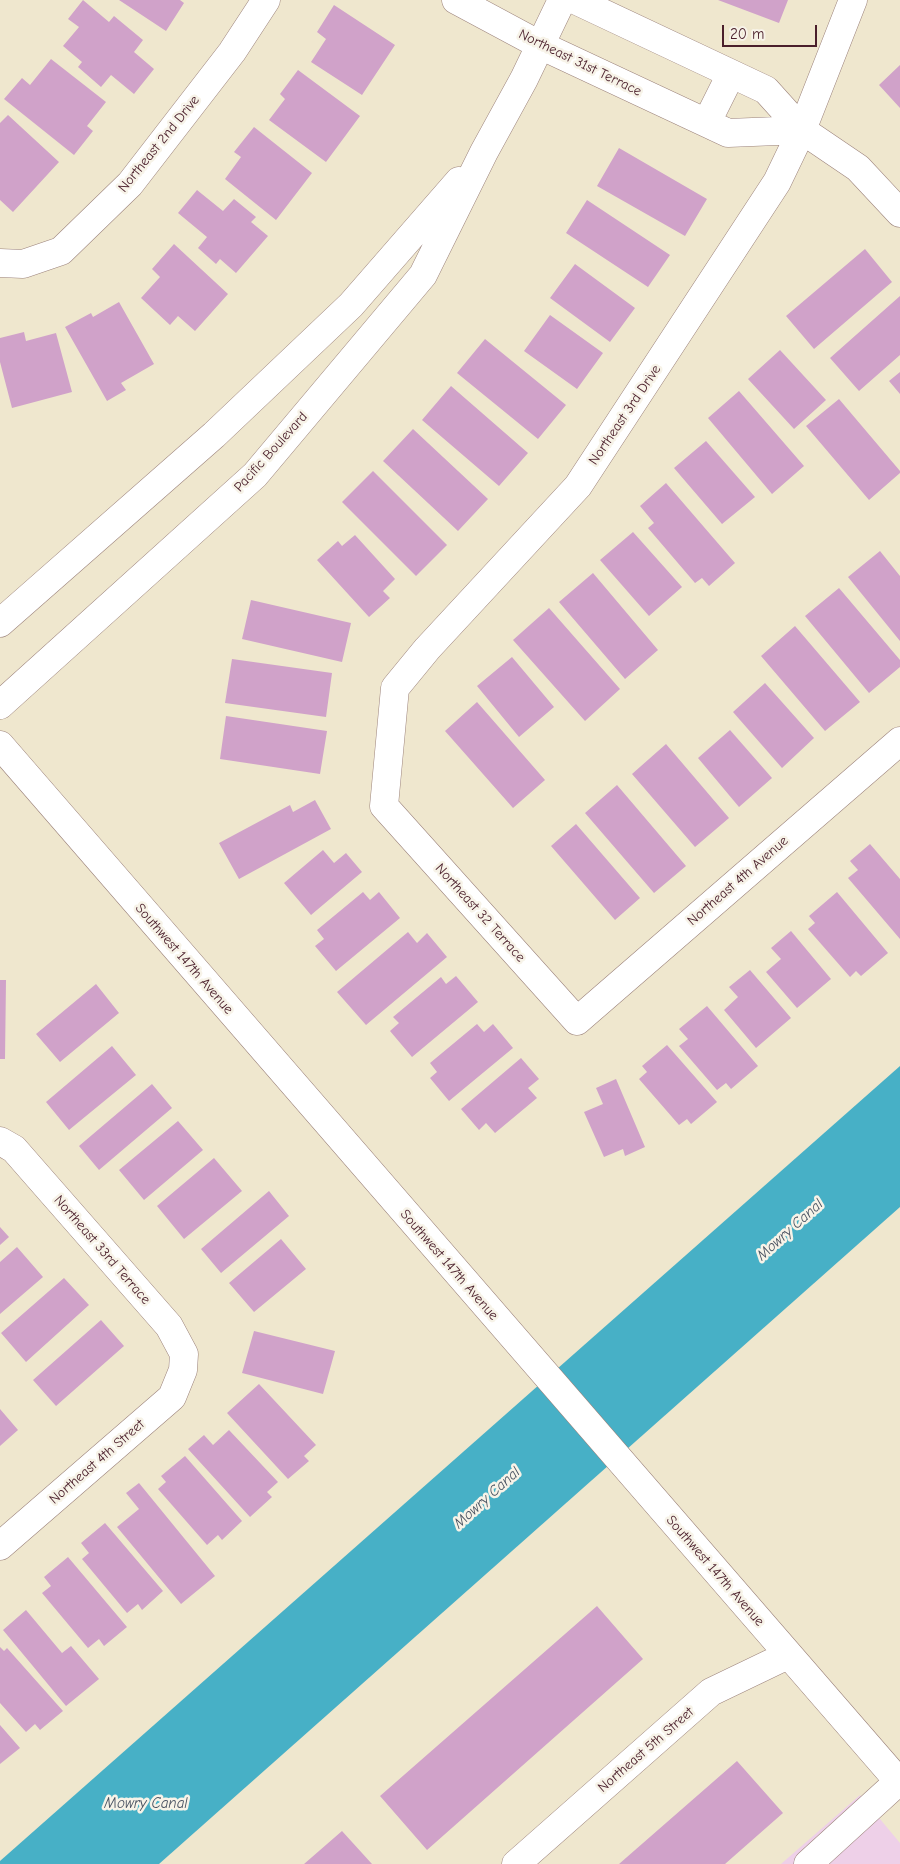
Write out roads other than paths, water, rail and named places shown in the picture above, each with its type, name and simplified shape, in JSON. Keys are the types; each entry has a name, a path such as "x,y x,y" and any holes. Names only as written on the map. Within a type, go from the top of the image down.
{"street":[{"name":"Northeast 2nd Drive","path":"0,263 23,264 61,251 130,184 232,52 266,0"},
{"name":"Northeast 31st Terrace","path":"456,0 540,45 728,132 802,130"},
{"name":"Pacific Boulevard","path":"0,705 255,475 423,276 484,152 524,80 562,0"},
{"path":"575,0 766,90 802,130 858,168 900,213"},
{"name":"Northeast 3rd Drive","path":"384,806 396,688 427,649 578,486 777,182 802,130 852,0"},
{"path":"707,122 731,74"},
{"name":"Pacific Boulevard","path":"0,622 214,435 351,305 484,152"},
{"name":"Northeast 4th Avenue","path":"577,1022 900,740"},
{"name":"Southwest 147th Avenue","path":"0,745 899,1783"},
{"name":"Northeast 32 Terrace","path":"384,806 577,1022"},
{"name":"Northeast 33rd Terrace","path":"0,1141 14,1149 169,1326 184,1354 183,1370"},
{"name":"Northeast 4th Street","path":"0,1546 172,1397 183,1370"},
{"name":"Northeast 5th Street","path":"516,1864 711,1692 788,1654"},
{"path":"808,1864 831,1855 899,1783"}],"water":[{"name":"Mowry Canal","path":"900,1066 900,1207 159,1864 0,1864 0,1861"}]}
